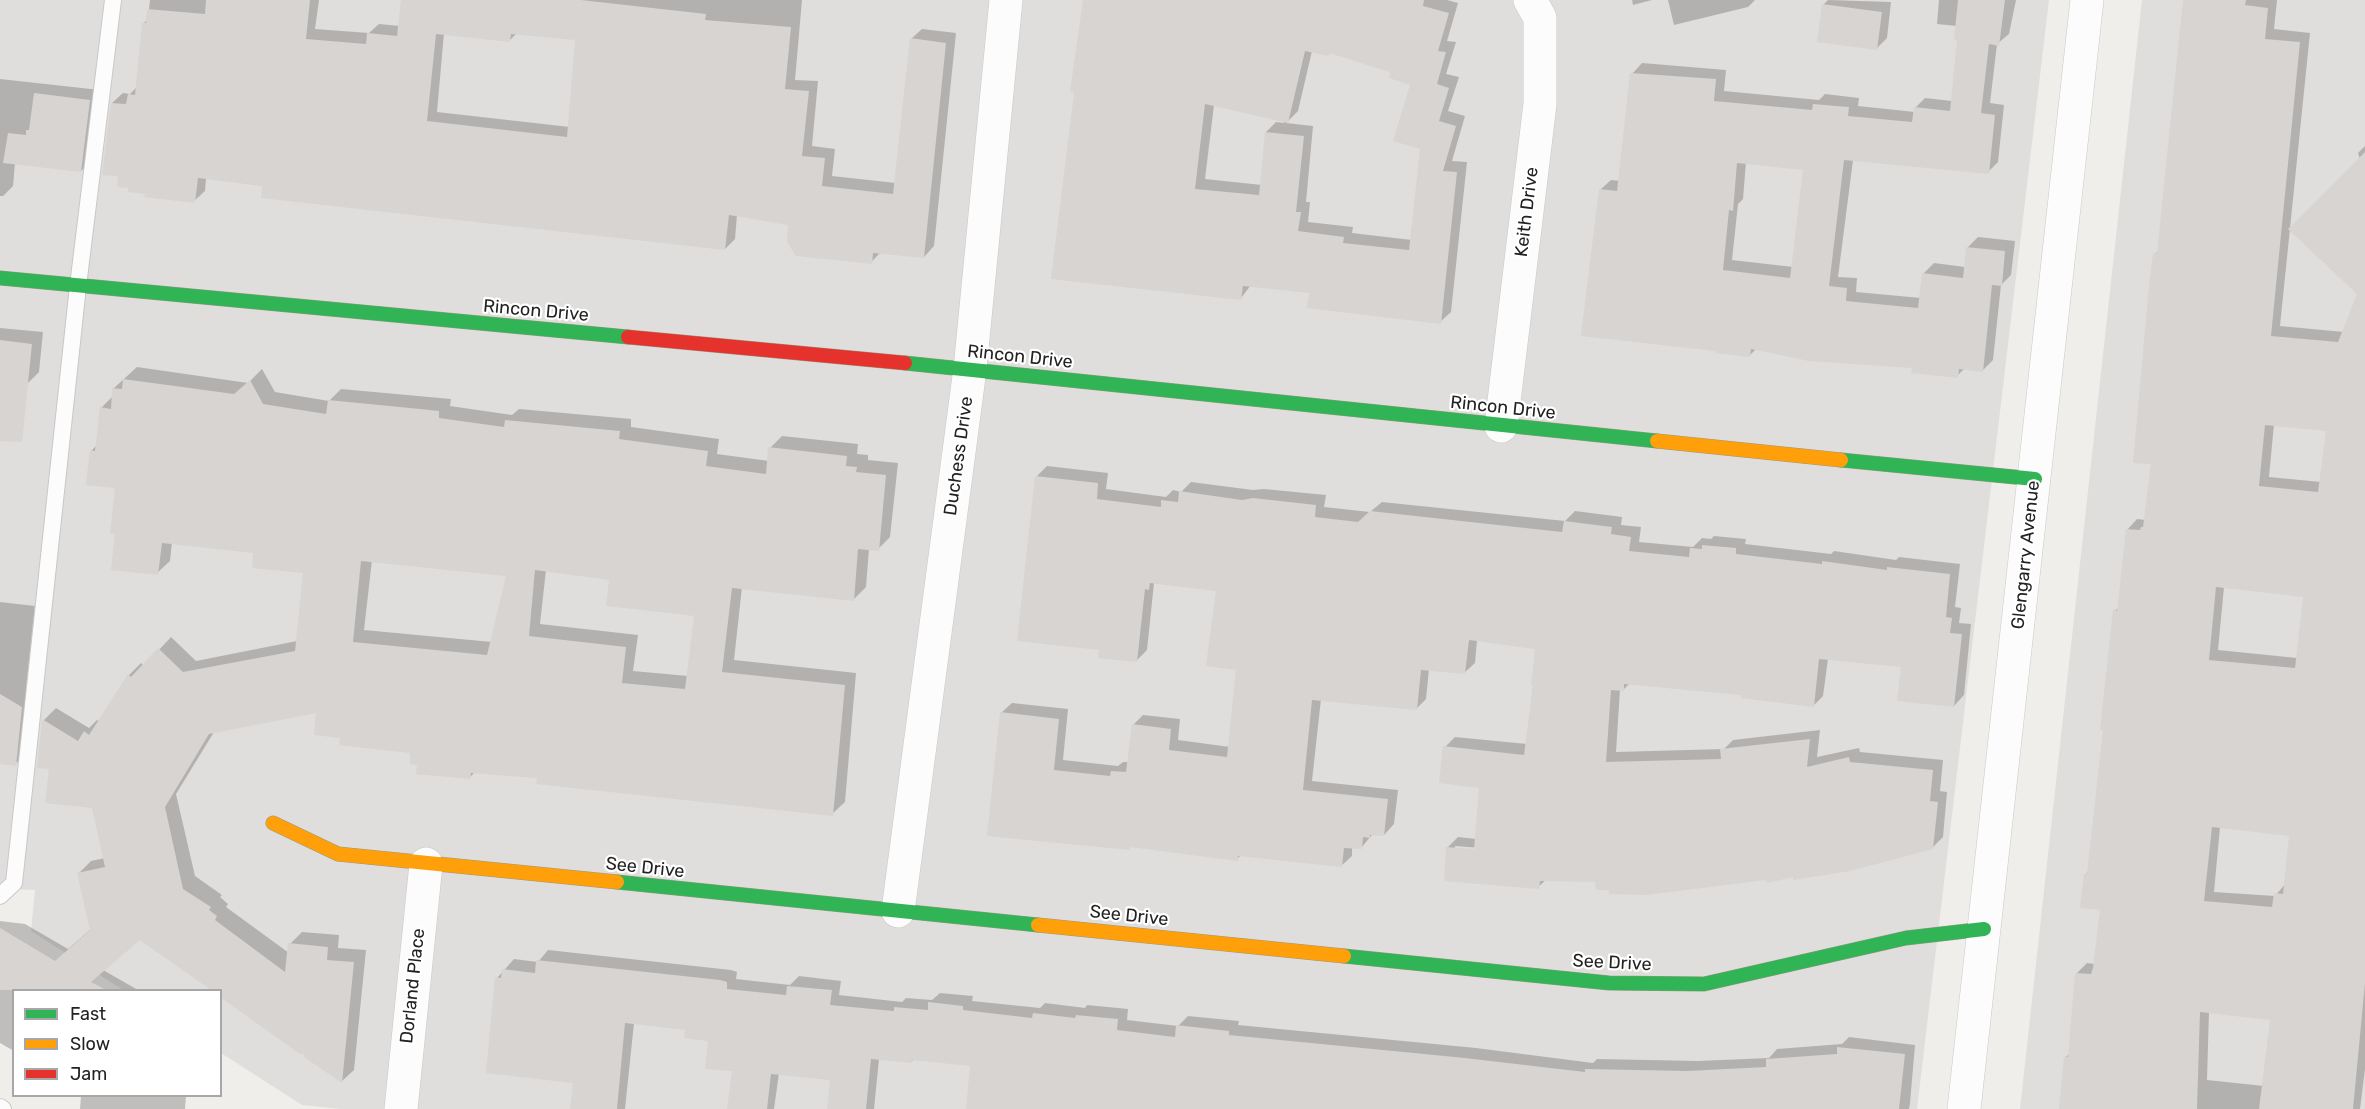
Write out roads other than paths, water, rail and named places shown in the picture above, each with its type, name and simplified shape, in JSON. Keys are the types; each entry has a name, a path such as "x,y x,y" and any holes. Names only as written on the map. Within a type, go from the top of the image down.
{"street":[{"name":"Duchess Drive","path":"898,911 970,369 1006,0"},
{"name":"Keith Drive","path":"1501,426 1540,104 1540,18 1530,0"},
{"name":"Glengarry Avenue","path":"1964,1109 2087,0"},
{"name":"Rincon Drive","path":"0,278 970,369 1501,426 2035,478"},
{"name":"See Drive","path":"273,823 338,854 1609,983 1704,984 1906,938 1984,929"},
{"name":"Dorland Place","path":"401,1109 426,864"}],"lane":[{"path":"0,896 14,884 78,286 113,0"}]}
